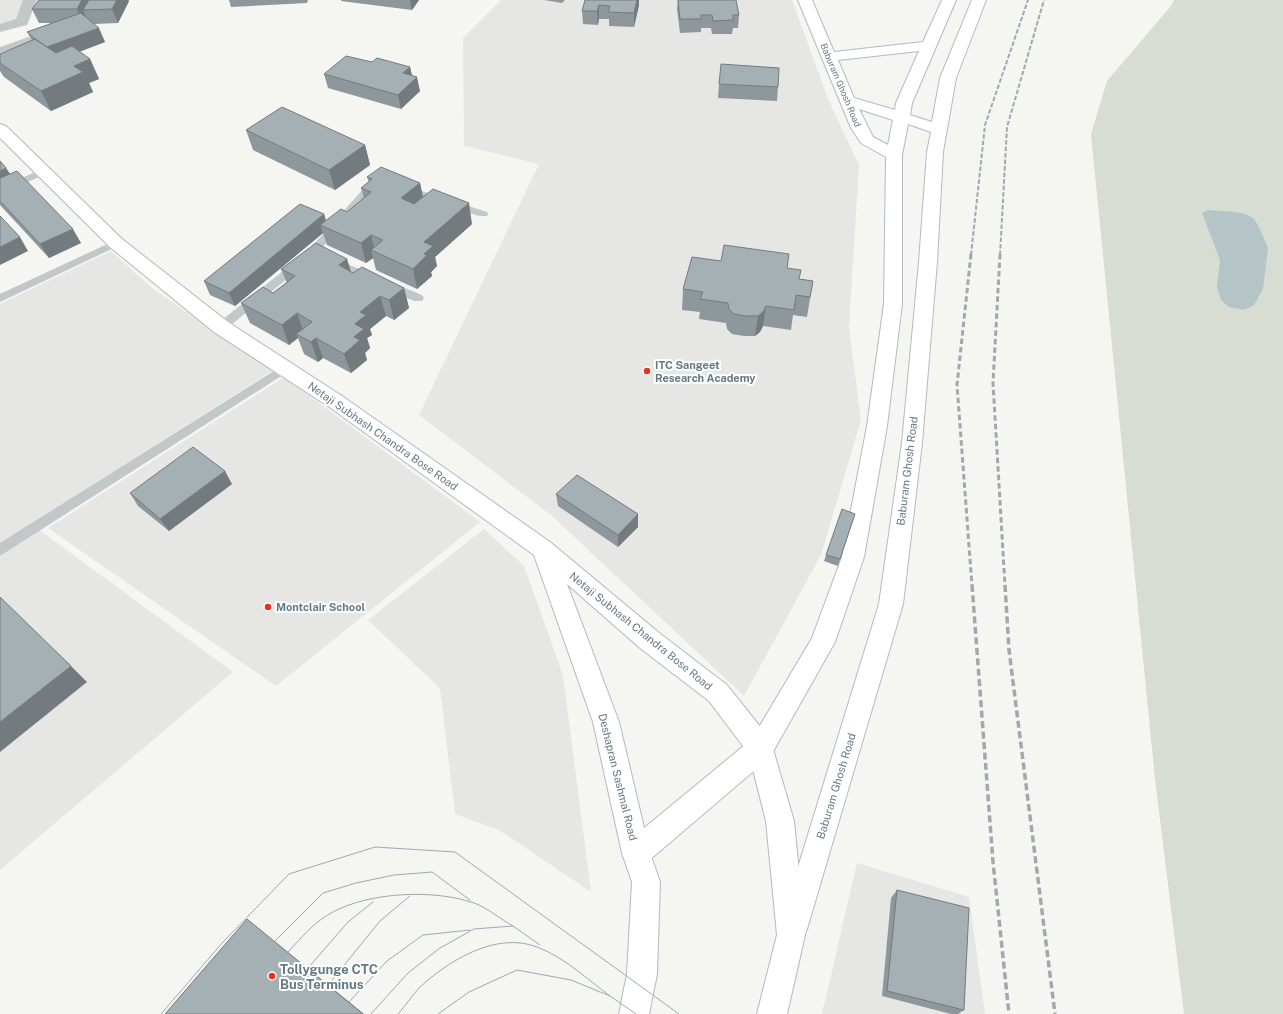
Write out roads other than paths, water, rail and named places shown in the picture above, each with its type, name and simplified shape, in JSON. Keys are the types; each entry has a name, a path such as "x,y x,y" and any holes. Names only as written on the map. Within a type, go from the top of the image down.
{"main road":[{"name":"Baburam Ghosh Road","path":"805,0 859,128 867,140 894,155"},
{"name":"Baburam Ghosh Road","path":"791,934 891,604 912,443 911,259 894,155 904,103 949,0"},
{"name":"Baburam Ghosh Road","path":"636,853 761,748 823,642 853,557 877,426 893,304 911,259 932,180 948,78 979,0"},
{"path":"829,57 929,46"},
{"path":"848,101 939,129"},
{"name":"Netaji Subhash Chandra Bose Road","path":"1,132 116,243 221,327 335,401 542,549 649,640 718,693 761,748"},
{"name":"Deshapran Sashmal Road","path":"542,549 606,722 636,853 646,882 642,974 634,1014"},
{"path":"761,748 780,820 791,934 772,1014"}],"street":[{"path":"0,28 22,22 30,0"}],"lane":[{"path":"0,50 52,32"},
{"path":"0,191 43,172"},
{"path":"221,327 312,253 376,180 384,182"},
{"path":"399,187 483,214"},
{"path":"0,298 116,243"},
{"path":"312,253 418,298"},
{"path":"0,550 285,368"}],"tram line":[{"path":"161,1014 223,942 289,874 375,847 455,852 679,1014"},
{"path":"275,941 323,893 356,883 394,875 432,872 470,900"},
{"path":"288,952 309,930 326,916 348,905 383,897 422,894 458,899 479,905 513,926"},
{"path":"328,985 380,921 410,896"},
{"path":"308,968 348,922 373,902"},
{"path":"371,1014 408,973 440,948 474,929 513,926"},
{"path":"513,926 540,945"},
{"path":"349,1002 387,961 423,935 470,930"},
{"path":"398,1014 419,988 444,968 474,951 505,943 521,943 537,947 557,956 610,996"},
{"path":"438,1014 469,992 517,970 571,980 610,996"},
{"path":"610,996 636,1014"}],"railway":[{"path":"971,255 985,125 1028,0"},
{"path":"1000,255 1007,127 1044,0"},
{"path":"971,254 957,385 972,586"},
{"path":"1000,254 993,383 1005,586"},
{"path":"972,585 993,862 1009,1014"},
{"path":"1005,585 1009,650 1055,1014"}],"place":[{"name":"ITC Sangeet Research Academy","path":"647,371"},
{"name":"Montclair School","path":"268,607"},
{"name":"Tollygunge CTC Bus Terminus","path":"272,976"}]}
